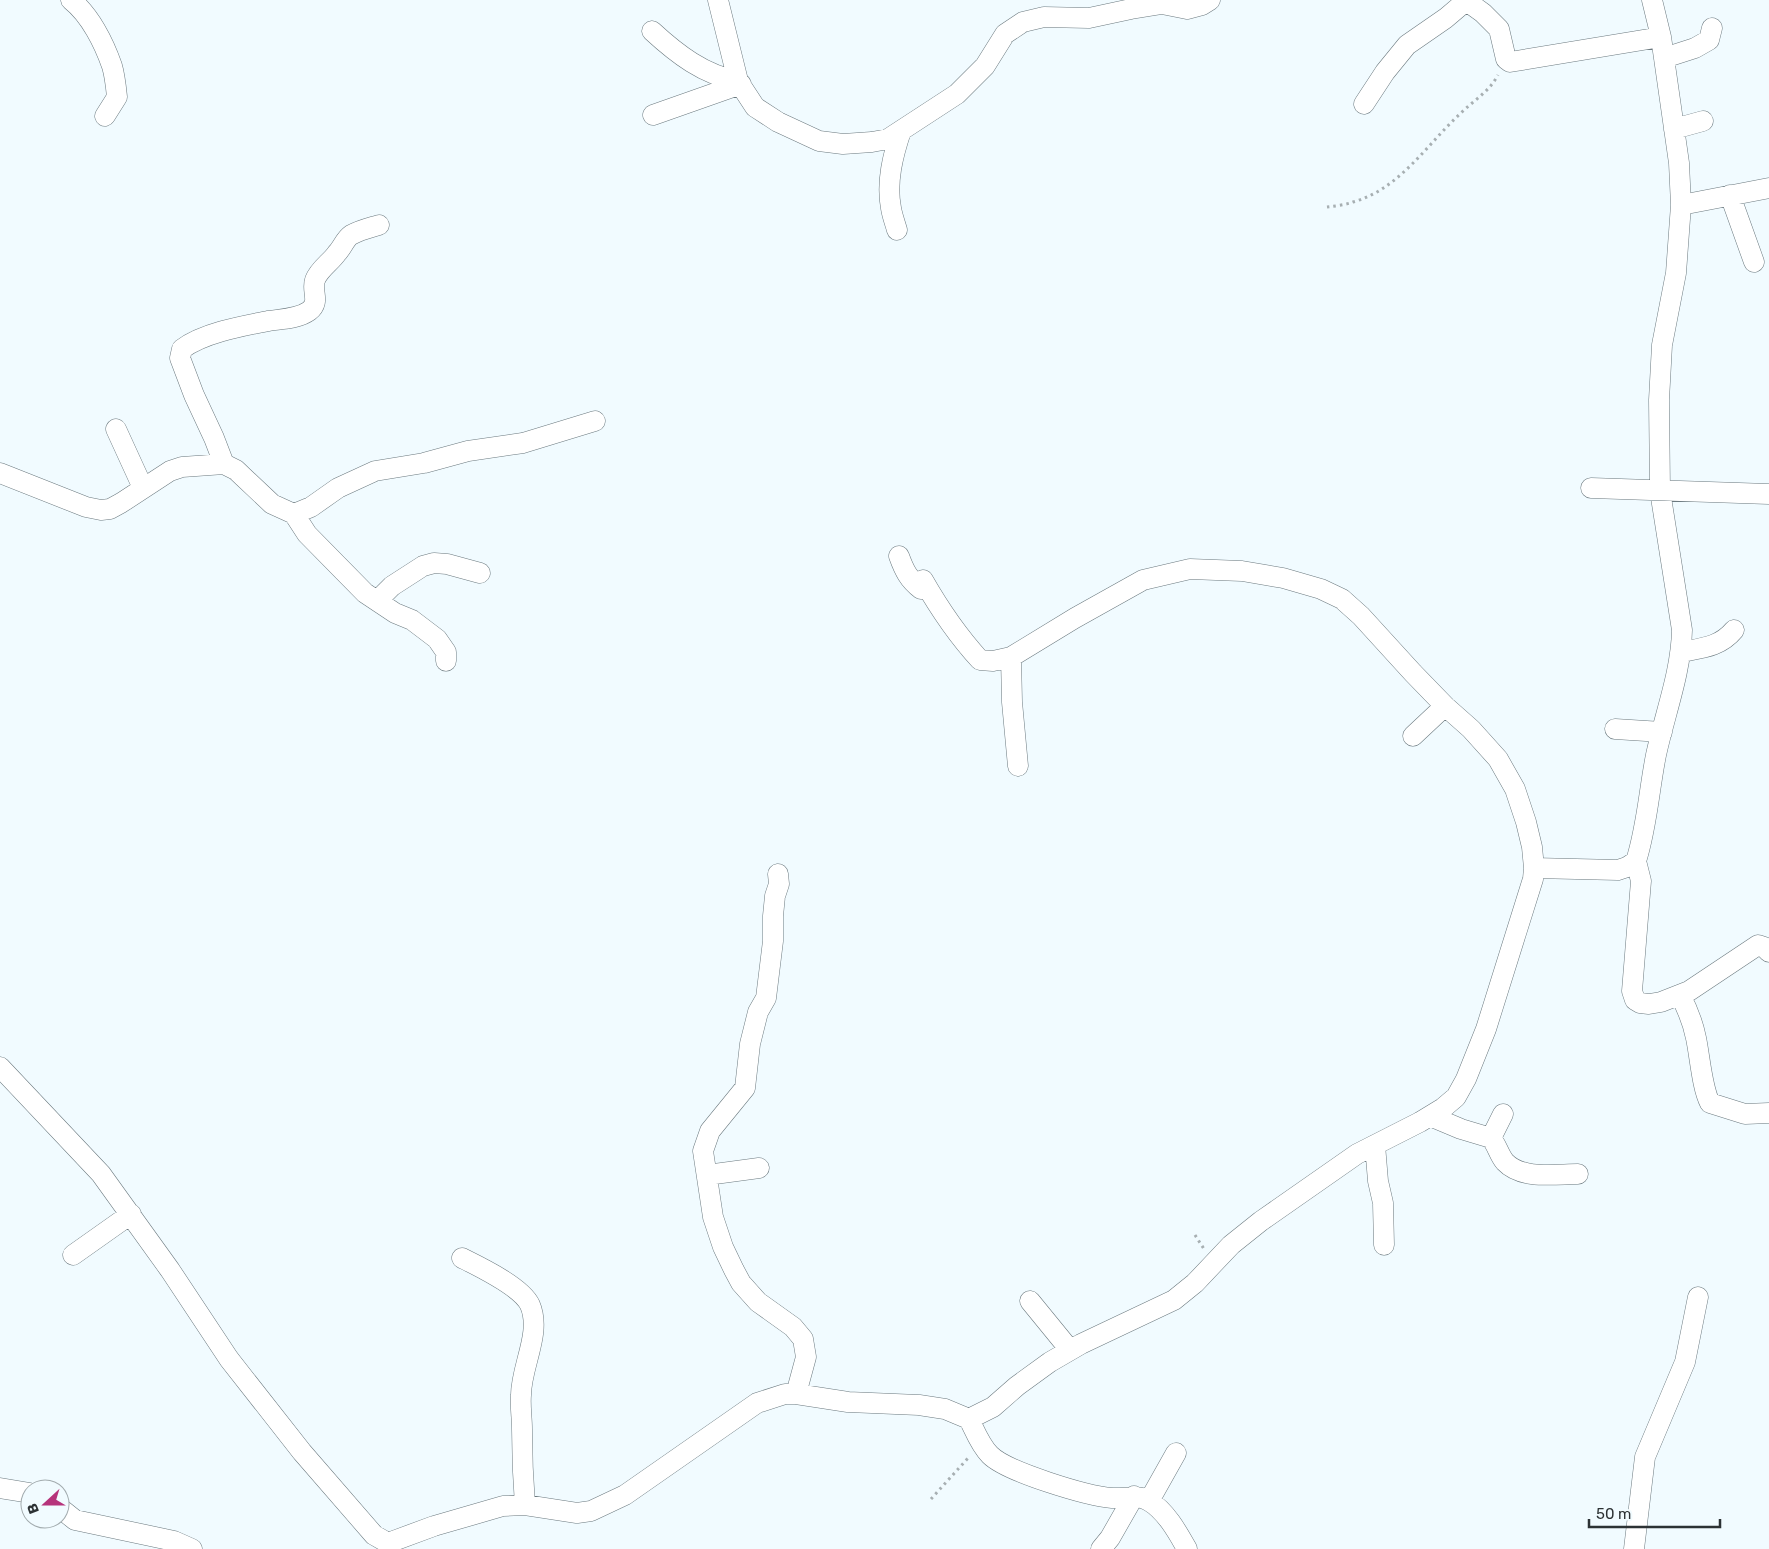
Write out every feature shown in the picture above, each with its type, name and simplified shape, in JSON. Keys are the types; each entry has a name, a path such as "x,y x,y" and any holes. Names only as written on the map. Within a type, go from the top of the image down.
{"street":[{"path":"71,0 81,8 92,22 112,67 117,97 105,116"},
{"path":"718,0 739,83 755,107 778,122 820,141 843,144 888,139 957,94 986,66 1004,34 1023,22 1044,17 1089,18 1162,4 1187,9 1202,5 1210,0"},
{"path":"1364,104 1385,72 1407,45 1446,18 1465,0 1483,13 1499,29 1506,59 1510,62 1661,37"},
{"path":"1652,0 1661,37 1680,163 1682,205 1676,273 1662,345 1659,400 1660,491 1682,630 1681,652 1649,792 1641,846 1636,861 1641,881 1632,991 1635,1000 1640,1003 1649,1004 1680,995 1705,982 1758,945 1764,947 1769,952"},
{"path":"1664,58 1695,48 1709,40 1712,28"},
{"path":"652,31 674,51 697,66 722,78 739,83"},
{"path":"654,115 739,83"},
{"path":"1674,129 1702,121"},
{"path":"897,230 890,208 890,196 892,158 901,131"},
{"path":"1682,205 1769,188"},
{"path":"1730,195 1754,262"},
{"path":"224,464 180,358 182,350 188,344 209,336 308,313 314,306 316,297 315,280 348,236 362,229 380,225"},
{"path":"294,514 311,507 338,488 376,471 424,463 468,451 523,443 595,422"},
{"path":"116,430 143,488"},
{"path":"0,473 86,507 101,510 121,503 170,470 182,467 224,464 236,470 272,504 294,514 307,534 349,579 365,593 395,613 412,620 437,639 446,652 446,661"},
{"path":"1591,488 1769,494"},
{"path":"899,556 905,572 912,582 921,589 922,580 966,645 980,660 994,661 1011,657 1143,580 1190,569 1242,571 1283,578 1321,589 1342,599 1361,616 1445,706 1472,729 1498,759 1515,789 1526,822 1532,847 1534,868 1534,878 1486,1029 1466,1079 1456,1097 1444,1108 1357,1154 1261,1221 1231,1245 1195,1283 1174,1300 1070,1350 1050,1362 993,1407 969,1419"},
{"path":"378,601 392,586 423,566 434,563 447,564 480,573"},
{"path":"1681,652 1716,645 1727,638 1734,630"},
{"path":"1011,657 1012,702 1018,766"},
{"path":"1413,736 1445,706"},
{"path":"1615,729 1662,732"},
{"path":"1534,868 1618,870 1636,861"},
{"path":"778,874 779,884 772,916 773,940 766,998 758,1012 750,1044 745,1088 710,1131 703,1151 713,1217 734,1270 741,1283 758,1302 793,1327 803,1339 806,1357 796,1394"},
{"path":"1680,995 1696,1036 1705,1094 1710,1103 1745,1114 1769,1113"},
{"path":"0,1067 101,1174 131,1214 229,1358 302,1452 374,1535 390,1546 434,1526 503,1506 525,1505 577,1513 604,1506 625,1495 757,1403 785,1394 796,1394 848,1402 920,1405 945,1410 969,1419 981,1444 991,1456 1013,1469 1054,1484 1112,1498 1142,1499 1161,1511 1187,1549"},
{"path":"1491,1138 1502,1114"},
{"path":"1430,1116 1461,1129 1491,1138 1505,1162 1518,1171 1538,1174 1578,1174"},
{"path":"1375,1145 1378,1181 1383,1203 1384,1245"},
{"path":"707,1175 759,1168"},
{"path":"73,1255 131,1214"},
{"path":"462,1258 502,1278 529,1303 533,1315 532,1335 520,1394 522,1479 525,1505"},
{"path":"1634,1549 1645,1457 1685,1362 1698,1297"},
{"path":"1030,1301 1070,1350"},
{"path":"1101,1549 1142,1499 1176,1453"},
{"path":"0,1488 20,1491"},
{"path":"70,1516 75,1520 174,1541 192,1549"}],"path":[{"path":"1327,207 1354,202 1372,194 1401,174 1461,113 1493,84 1506,59"},
{"path":"931,1499 981,1444"}]}
